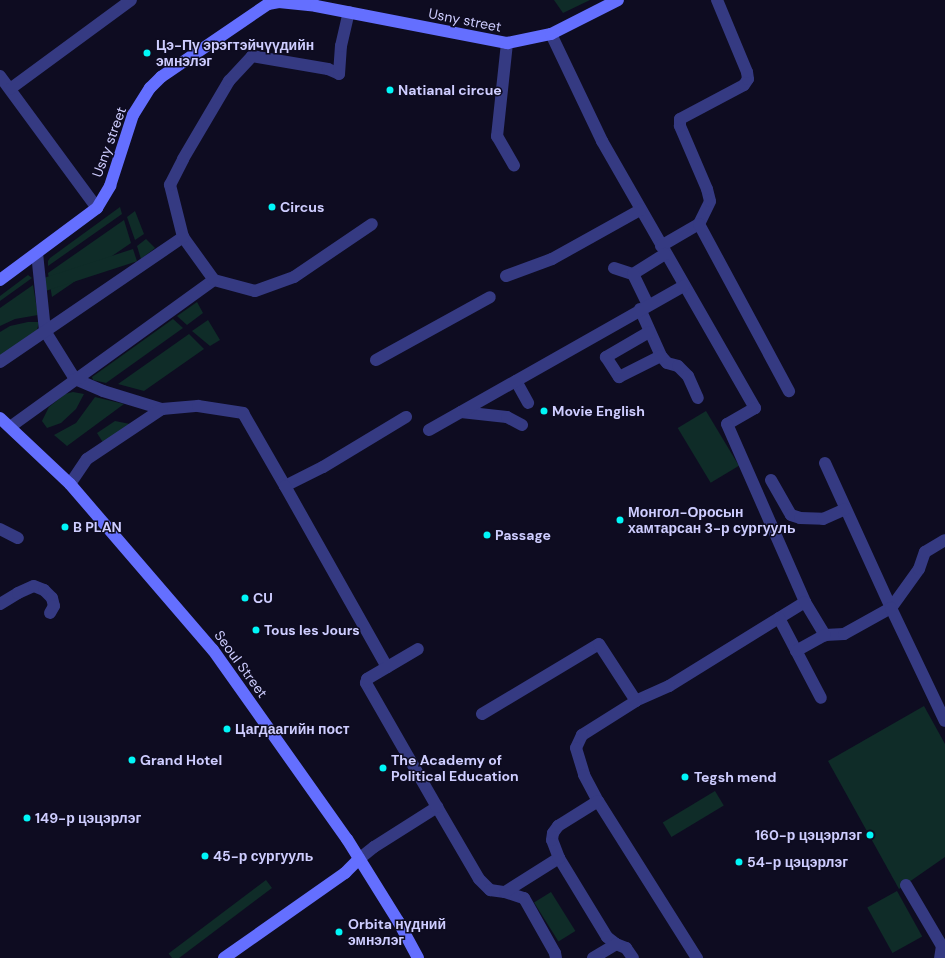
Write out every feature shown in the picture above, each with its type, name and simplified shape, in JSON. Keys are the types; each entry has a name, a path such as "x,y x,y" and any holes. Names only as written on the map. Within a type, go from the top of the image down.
{"main road":[{"name":"Usny street","path":"0,280 97,208 110,186 133,115 150,88 161,77 266,2 321,3 349,12 507,43 551,34 618,0"},
{"name":"Seoul Street","path":"0,418 5,430 70,484 213,650 347,839 398,921 418,958"},
{"path":"224,958 344,873 359,859"}],"street":[{"path":"10,89 131,0"},
{"path":"633,274 699,224 710,201 707,189 680,126 680,119 744,85 748,79 747,72 717,0"},
{"path":"349,12 341,46 339,74 328,69 252,56 230,81 204,120 170,185 183,237 214,280 255,291 294,277 372,224"},
{"path":"551,34 602,141 640,210 755,408 727,424 805,602 825,635"},
{"path":"507,43 497,136 514,165"},
{"path":"0,76 97,208"},
{"path":"506,276 552,259 640,210"},
{"path":"699,224 789,391"},
{"path":"0,362 183,237"},
{"path":"37,253 45,330 75,379 103,391 162,409 198,406 243,413 388,667"},
{"path":"614,268 633,274"},
{"path":"633,274 644,307 649,332 662,356 668,363 678,366 688,376 698,398"},
{"path":"5,430 214,280"},
{"path":"429,430 644,307 684,286"},
{"path":"376,360 490,297"},
{"path":"649,332 606,357 619,377 662,356"},
{"path":"516,381 528,403"},
{"path":"70,484 87,459 162,409"},
{"path":"461,412 507,417 522,425"},
{"path":"285,486 323,467 406,417"},
{"path":"825,463 891,608 945,721"},
{"path":"771,480 792,515 800,518 823,519 845,509"},
{"path":"0,529 18,538"},
{"path":"796,651 825,635 844,634 891,608 919,569 925,552 945,540"},
{"path":"0,604 22,590 34,586 44,590 52,598 54,606 50,613"},
{"path":"697,958 598,800 584,775 576,748 582,735 636,701 669,686 805,602"},
{"path":"779,618 821,698"},
{"path":"482,714 599,644 636,701"},
{"path":"418,649 367,679 366,683 479,879 490,890 505,892 524,898 555,953 556,958"},
{"path":"598,800 558,826 553,833 552,840 559,858 607,937 616,944 626,948 633,958"},
{"path":"359,859 374,847 437,807"},
{"path":"505,892 559,858"},
{"path":"906,885 942,946 940,958"},
{"path":"593,958 616,944"}],"green space":[{"path":"554,0 590,0 563,13"},
{"path":"120,207 122,214 48,266 48,261 50,258"},
{"path":"135,211 144,234 135,240 127,217"},
{"path":"124,220 131,243 52,297 48,273"},
{"path":"146,239 155,248 141,259 137,246"},
{"path":"133,249 137,261 45,291 41,279"},
{"path":"28,275 32,278 0,301 0,296"},
{"path":"33,285 38,315 15,319 0,326 0,308"},
{"path":"197,302 203,313 187,325 177,316"},
{"path":"173,319 183,328 106,383 93,380 92,377"},
{"path":"208,320 220,340 210,346 192,331"},
{"path":"28,322 39,322 37,330 0,358 0,332 10,326"},
{"path":"189,334 204,349 144,391 118,384"},
{"path":"73,392 84,394 76,409 61,423 47,428 42,421 49,407 65,394"},
{"path":"95,397 124,404 67,446 54,435 76,423"},
{"path":"706,411 739,466 711,483 678,428"},
{"path":"115,421 130,424 104,444 97,433"},
{"path":"924,706 945,744 945,857 899,889 828,761"},
{"path":"715,791 724,806 671,837 663,822"},
{"path":"266,880 272,888 179,958 172,958 169,953"},
{"path":"897,891 922,936 892,953 867,907"},
{"path":"551,892 575,931 558,942 534,903"}],"place":[{"name":"Цэ-Пү эрэгтэйчүүдийн эмнэлэг","path":"147,53"},
{"name":"Natianal circue","path":"390,90"},
{"name":"Circus","path":"272,207"},
{"name":"Movie English","path":"544,411"},
{"name":"Монгол-Оросын хамтарсан 3-р сургууль","path":"620,520"},
{"name":"B PLAN","path":"65,527"},
{"name":"Passage","path":"487,535"},
{"name":"CU","path":"245,598"},
{"name":"Tous les Jours","path":"256,630"},
{"name":"Цагдаагийн пост","path":"227,729"},
{"name":"Grand Hotel","path":"132,760"},
{"name":"The Academy of Political Education","path":"383,768"},
{"name":"Tegsh mend","path":"685,777"},
{"name":"149-р цэцэрлэг","path":"27,818"},
{"name":"160-р цэцэрлэг","path":"870,835"},
{"name":"45-р сургууль","path":"205,856"},
{"name":"54-р цэцэрлэг","path":"739,862"},
{"name":"Orbita нүдний эмнэлэг","path":"339,932"}]}
